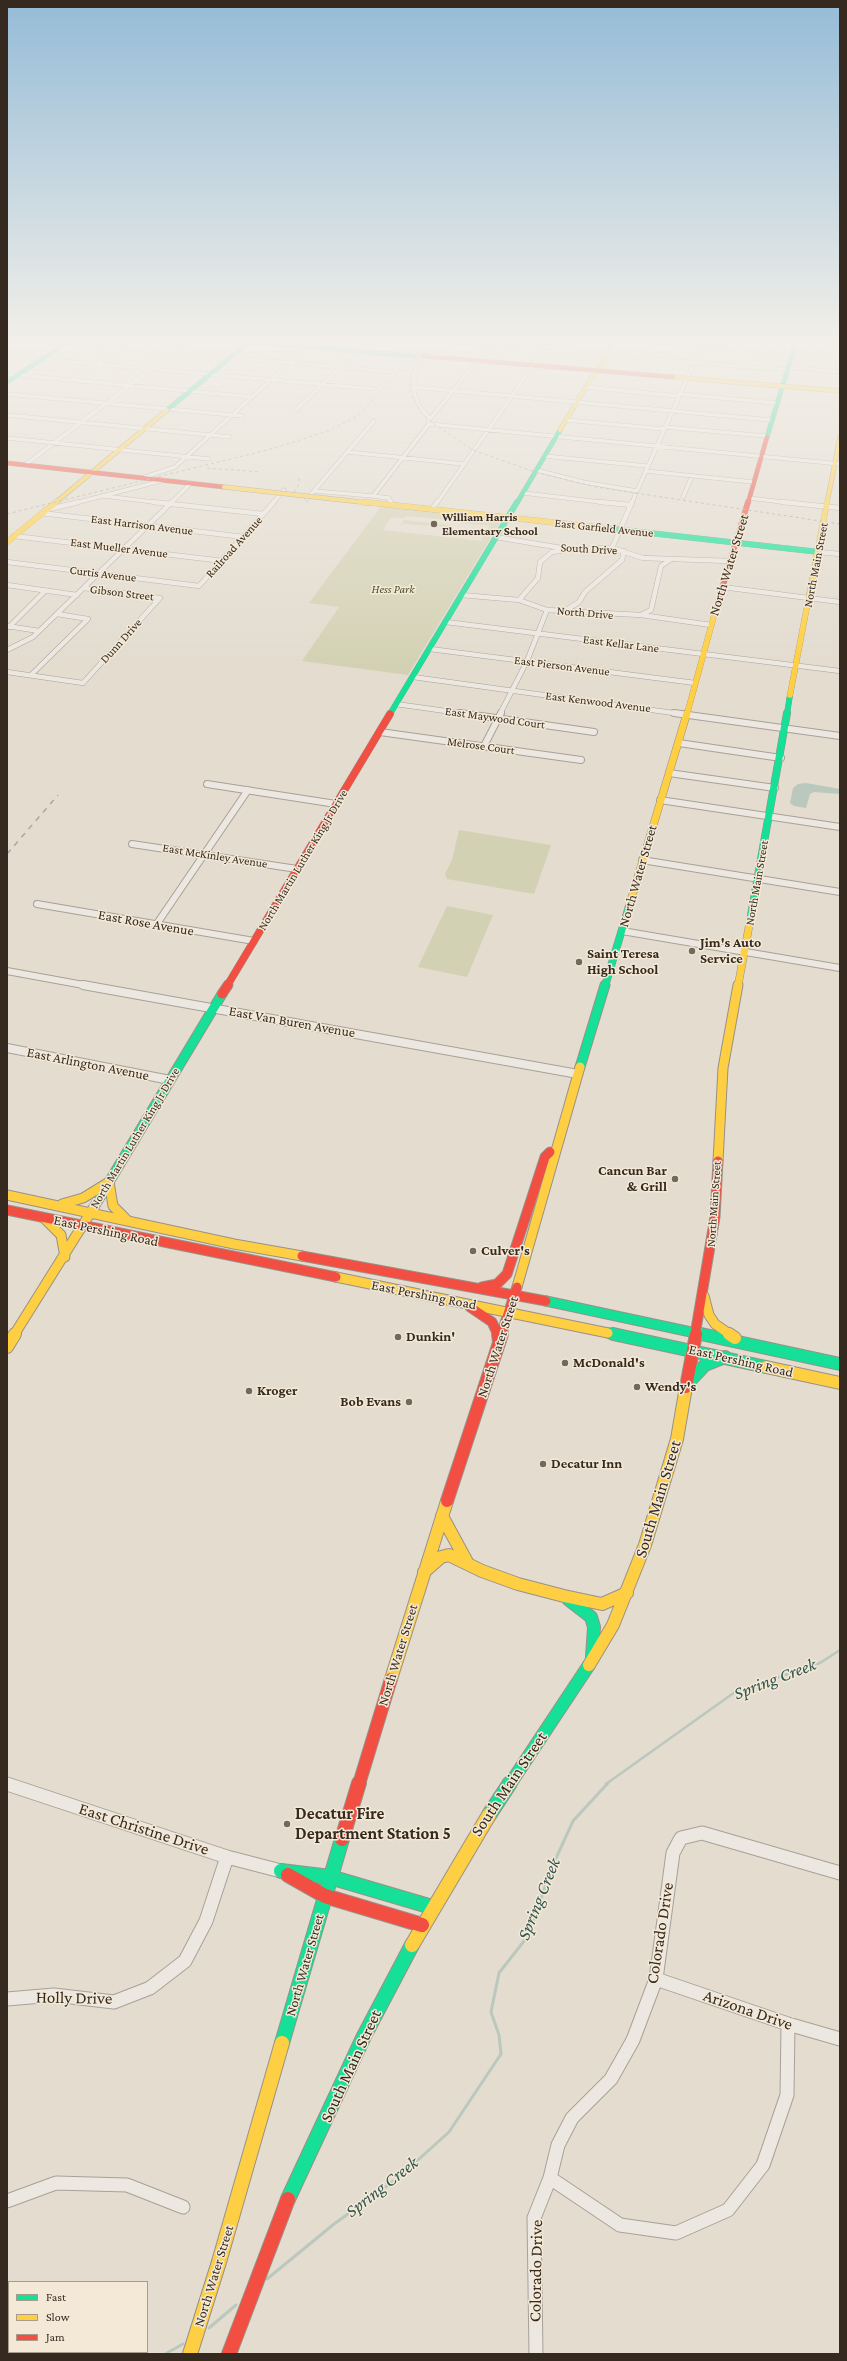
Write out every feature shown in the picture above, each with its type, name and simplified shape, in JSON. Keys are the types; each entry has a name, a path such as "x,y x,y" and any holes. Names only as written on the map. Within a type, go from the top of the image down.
{"main road":[{"name":"North Martin Luther King Jr Drive","path":"7,1348 11,1334 65,1257 90,1212 430,649 461,594 549,448"},
{"name":"North Water Street","path":"190,2354 219,2262 330,1877 423,1573 509,1312 554,1149 622,931 660,800 679,743 704,653 710,625 763,448"},
{"name":"North Main Street","path":"696,1333 715,1217 723,1068 774,788 781,758 784,727 827,506 837,464 839,448"},
{"path":"11,539 119,450"},
{"name":"East Garfield Avenue","path":"7,463 224,487 373,500 389,505 735,541 819,552"},
{"path":"476,1288 497,1284 503,1280 507,1274 544,1157 554,1149"},
{"path":"57,1205 83,1198 109,1182 113,1206 128,1221"},
{"path":"7,1195 249,1247 514,1295 840,1364"},
{"name":"East Pershing Road","path":"7,1210 462,1302 693,1350 840,1383"},
{"path":"44,1218 61,1235 64,1243 65,1257"},
{"path":"703,1294 709,1315 715,1324 743,1343"},
{"path":"462,1302 492,1322 498,1332 499,1344"},
{"path":"622,1336 644,1332 674,1337 696,1333"},
{"name":"South Main Street","path":"229,2354 278,2221 364,2036 422,1925 472,1840 592,1661 613,1625 646,1545 673,1456 696,1333"},
{"path":"687,1384 705,1365 725,1357"},
{"path":"442,1516 467,1562"},
{"path":"423,1573 441,1557 449,1555 467,1562 482,1571 511,1582 564,1596 602,1604 627,1593"},
{"path":"564,1596 591,1617 594,1627 592,1661"},
{"path":"281,1871 330,1877 432,1907"},
{"path":"281,1871 325,1896 422,1925"}],"street":[{"path":"25,465 46,448"},
{"path":"102,448 209,459"},
{"path":"142,478 175,467 195,448"},
{"path":"307,499 351,448"},
{"path":"314,491 373,500 411,448"},
{"path":"432,509 475,448"},
{"path":"612,548 656,448"},
{"path":"680,448 837,464"},
{"path":"348,452 464,464"},
{"path":"544,456 647,466"},
{"path":"536,470 636,493"},
{"path":"645,471 753,482"},
{"path":"683,497 692,476"},
{"path":"43,512 165,480"},
{"path":"7,650 19,645 40,631 191,483"},
{"name":"Railroad Avenue","path":"199,586 223,561 284,490"},
{"path":"523,493 631,505"},
{"path":"104,496 263,514"},
{"path":"749,498 840,508"},
{"name":"East Harrison Avenue","path":"43,512 244,537"},
{"name":"South Drive","path":"496,537 567,550 612,548 646,558 730,561"},
{"name":"East Mueller Avenue","path":"11,539 124,549 223,561"},
{"path":"549,547 552,552"},
{"path":"519,600 538,578 540,562 552,552 567,550"},
{"path":"566,610 578,602 586,592 622,560 624,557 624,551"},
{"path":"819,552 840,554"},
{"path":"622,560 646,558 661,566"},
{"path":"651,610 661,566 670,560"},
{"name":"Curtis Avenue","path":"7,562 199,586"},
{"path":"7,592 10,586 77,595"},
{"path":"722,587 840,602"},
{"name":"Gibson Street","path":"84,588 160,598"},
{"path":"8,627 46,591"},
{"name":"North Drive","path":"461,594 519,600 547,610 641,615 710,625"},
{"name":"Dunn Drive","path":"31,675 83,683 160,598"},
{"path":"578,602 596,613"},
{"path":"484,746 513,691 540,634 547,610"},
{"path":"641,615 651,610"},
{"path":"651,610 660,618"},
{"path":"7,672 31,675 88,619 57,614"},
{"name":"East Kellar Lane","path":"446,622 840,671"},
{"path":"8,627 40,631"},
{"name":"East Pierson Avenue","path":"430,649 695,683"},
{"name":"East Kenwood Avenue","path":"413,677 784,727 840,736"},
{"name":"East Maywood Court","path":"396,704 594,732"},
{"name":"Melrose Court","path":"380,732 581,760"},
{"path":"679,743 781,758"},
{"path":"669,772 774,788"},
{"path":"207,784 336,804"},
{"path":"156,925 248,790"},
{"path":"660,800 840,827"},
{"name":"East McKinley Avenue","path":"132,844 297,869"},
{"path":"642,860 840,892"},
{"name":"East Rose Avenue","path":"37,904 254,941"},
{"path":"622,931 840,968"},
{"name":"East Van Buren Avenue","path":"7,971 578,1074"},
{"name":"East Arlington Avenue","path":"7,1048 170,1080"},
{"name":"East Christine Drive","path":"7,1784 227,1857 281,1871"},
{"name":"Colorado Drive","path":"536,2354 534,2218 550,2178 558,2145 572,2118 610,2079 633,2040 656,1979 673,1853 681,1838 702,1833 840,1873"},
{"name":"Holly Drive","path":"7,1999 54,1995 114,2002 150,1988 185,1961 206,1921 227,1857"},
{"name":"Arizona Drive","path":"656,1979 788,2024 840,2039"},
{"path":"550,2178 620,2225 676,2233 728,2210 763,2165 787,2095 788,2024"},
{"path":"7,2201 56,2183 127,2185 184,2207"}],"green space":[{"name":"Hess Park","path":"382,505 502,519 408,675 302,661 339,607 309,603","holes":["406,516 460,521 459,523 490,525 481,541 383,530 391,518 405,518"]},
{"path":"404,520 449,525 447,527 404,524 400,526"},
{"path":"459,830 551,845 534,894 447,879 445,874 452,860"},
{"path":"447,906 493,915 467,977 418,967"}],"shaded area":[{"path":"806,783 840,789 840,794 814,792 810,794 806,808 794,806 790,803 793,788 798,784"}],"waterway":[{"name":"Spring Creek","path":"606,1784 735,1692 820,1663 840,1650"},
{"name":"Spring Creek","path":"267,2279 334,2224 399,2177 449,2132 501,2054 499,2035 491,2012 499,1973 528,1936 551,1869 573,1821 608,1783"},
{"name":"Spring Creek","path":"209,2328 236,2305"},
{"name":"Spring Creek","path":"165,2354 183,2344"}],"railway":[{"path":"7,514 274,448"},
{"path":"470,448 535,472 596,487 840,524"},
{"path":"207,468 261,472"},
{"path":"294,492 299,484 299,477"},
{"path":"7,854 58,795"}],"traffic: fast":[{"path":"390,714 549,448"},
{"path":"605,528 819,552"},
{"path":"750,921 781,758 790,695"},
{"path":"580,1067 630,903"},
{"path":"94,1207 222,994"},
{"path":"546,1301 840,1364"},
{"path":"608,1333 766,1367"},
{"path":"687,1384 705,1365 725,1357"},
{"path":"569,1600 591,1617 594,1627 592,1657"},
{"path":"489,1815 589,1665"},
{"path":"282,2043 342,1839"},
{"path":"281,1871 330,1877 432,1907"},
{"path":"288,2199 364,2036 412,1945"}],"traffic: slow":[{"path":"7,542 121,448"},
{"path":"790,695 838,448"},
{"path":"224,487 374,503"},
{"path":"374,503 605,528"},
{"path":"630,903 679,743 715,612"},
{"path":"718,1161 723,1068 750,921"},
{"path":"517,1287 580,1067"},
{"path":"62,1204 83,1198 109,1182 113,1206 128,1221"},
{"path":"7,1195 234,1244 302,1256"},
{"path":"7,1347 94,1207"},
{"path":"44,1218 61,1235 65,1257"},
{"path":"336,1277 608,1333"},
{"path":"704,1296 709,1315 715,1324 735,1338"},
{"path":"766,1367 840,1383"},
{"path":"589,1665 613,1625 645,1545 677,1439 686,1387"},
{"path":"391,1679 447,1501"},
{"path":"442,1516 467,1562"},
{"path":"424,1572 441,1557 449,1555 482,1571 518,1584 564,1596 602,1604 627,1593"},
{"path":"412,1945 489,1815"},
{"path":"190,2354 219,2262 282,2043"}],"traffic: jam":[{"path":"715,612 764,448"},
{"path":"7,463 224,487"},
{"path":"222,994 390,714"},
{"path":"482,1287 497,1284 507,1274 545,1157 550,1152"},
{"path":"686,1387 710,1255 715,1217 718,1161"},
{"path":"7,1210 336,1277"},
{"path":"302,1256 546,1301"},
{"path":"447,1501 517,1287"},
{"path":"470,1307 492,1322 498,1332 499,1342"},
{"path":"342,1839 391,1679"},
{"path":"288,1875 325,1896 422,1925"},
{"path":"229,2354 278,2221 288,2199"}],"place":[{"name":"William Harris Elementary School","path":"434,524"},
{"name":"Jim's Auto Service","path":"692,951"},
{"name":"Saint Teresa High School","path":"579,962"},
{"name":"Cancun Bar & Grill","path":"675,1179"},
{"name":"Culver's","path":"473,1251"},
{"name":"Dunkin'","path":"398,1337"},
{"name":"McDonald's","path":"565,1363"},
{"name":"Wendy's","path":"637,1387"},
{"name":"Kroger","path":"249,1391"},
{"name":"Bob Evans","path":"409,1402"},
{"name":"Decatur Inn","path":"543,1464"},
{"name":"Decatur Fire Department Station 5","path":"287,1824"}]}
